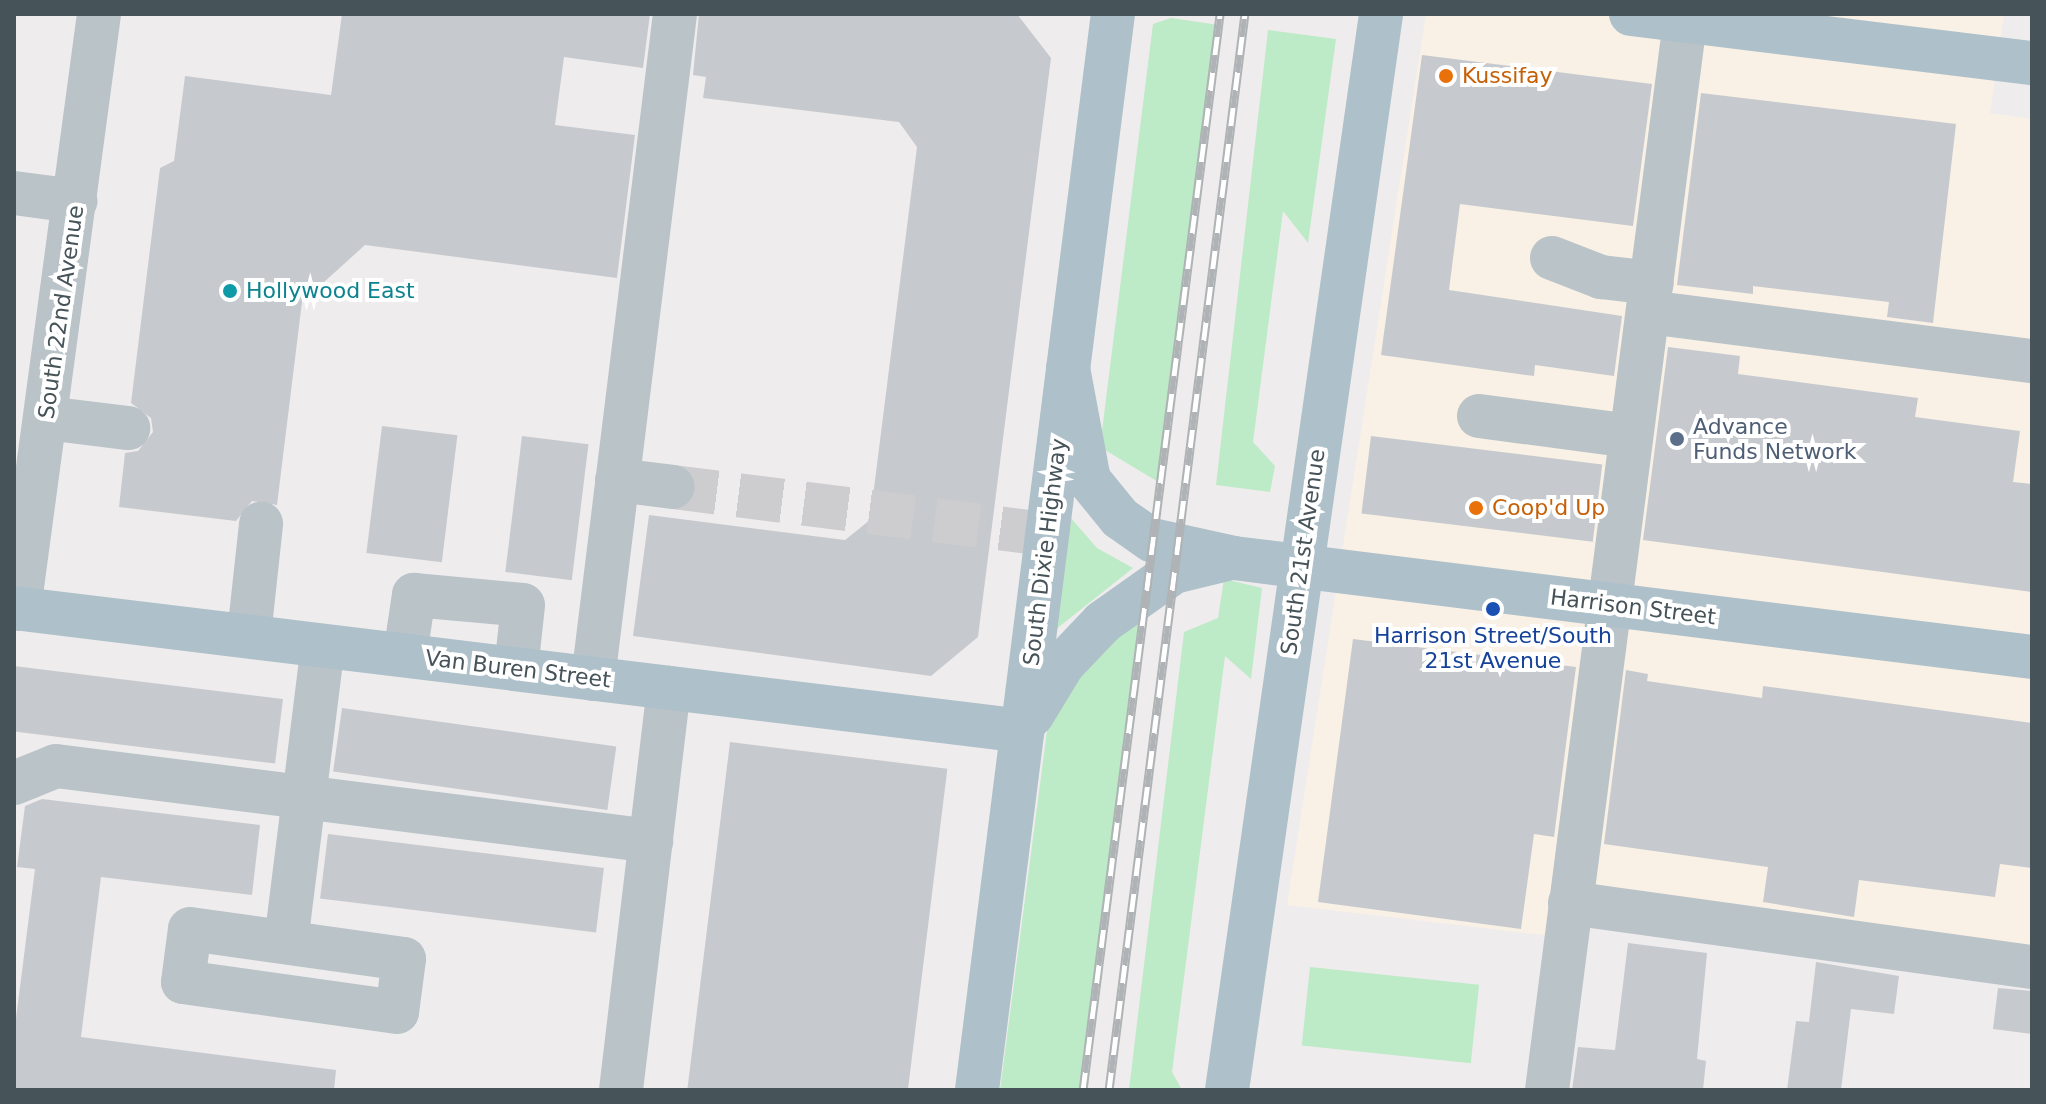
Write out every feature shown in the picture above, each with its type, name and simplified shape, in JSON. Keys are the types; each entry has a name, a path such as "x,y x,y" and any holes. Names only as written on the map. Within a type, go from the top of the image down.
{"main road":[{"name":"South Dixie Highway","path":"977,1090 1023,731 1043,534 1068,368 1113,14"},
{"name":"South 21st Avenue","path":"1227,1090 1381,14"},
{"path":"1631,14 2032,63"},
{"name":"Harrison Street","path":"1068,368 1089,480 1120,518 1152,540 1234,558 2032,657"},
{"name":"Harrison Street","path":"1023,731 1063,664 1103,622 1174,572 1234,558"},
{"name":"Van Buren Street","path":"16,608 1023,731"}],"street":[{"name":"South 22nd Avenue","path":"16,608 46,418 99,14"},
{"path":"593,679 675,14"},
{"path":"1547,1090 1685,21"},
{"path":"14,193 75,201"},
{"path":"1552,258 1650,298 2032,361"},
{"path":"1479,416 1630,436"},
{"path":"46,418 128,428"},
{"path":"617,480 673,487"},
{"path":"249,635 261,524"},
{"path":"405,655 414,595 523,605 516,669"},
{"path":"286,942 307,799 323,646"},
{"path":"621,1090 669,688"},
{"path":"14,783 56,766 651,841"},
{"path":"1570,903 2032,967"}],"shaded area":[{"path":"1426,14 2004,14 1990,113 2032,119 2032,955 1565,893 1560,937 1287,905"}],"green space":[{"path":"1171,18 1219,25 1160,483 1100,447 1153,24"},
{"path":"1268,30 1336,39 1308,243 1283,211 1253,442 1275,466 1270,492 1216,485"},
{"path":"1070,517 1097,548 1133,568 1055,630"},
{"path":"1224,579 1262,588 1251,679 1225,656 1172,1072 1182,1090 1129,1090 1184,632 1218,618"},
{"path":"1143,620 1083,1090 1000,1090 1050,708 1099,640"},
{"path":"1310,967 1479,985 1471,1063 1302,1046"}],"building":[{"name":"Hollywood East","path":"342,14 650,14 643,68 564,57 555,125 635,135 617,278 365,245 302,302 277,505 252,501 236,521 119,507 125,453 138,451 153,432 151,418 131,403 160,168 174,161 185,76 331,95"},
{"path":"699,14 1017,14 1051,58 978,637 931,676 633,636 649,515 845,540 870,520 917,147 899,122 703,98 706,77 693,75"},
{"path":"1422,55 1652,84 1633,226 1460,204 1449,290 1622,316 1614,376 1535,365 1534,376 1381,355"},
{"path":"1701,93 1956,124 1933,323 1887,317 1889,302 1753,286 1753,294 1677,285"},
{"path":"1668,347 1740,356 1738,374 1918,398 1915,417 2020,431 2013,482 2032,484 2032,592 1643,540"},
{"path":"382,426 457,435 442,562 366,553"},
{"path":"522,436 589,444 572,580 505,572"},
{"path":"1371,436 1602,464 1593,542 1361,513"},
{"path":"1353,639 1576,667 1554,837 1534,834 1521,929 1318,902"},
{"path":"14,666 283,699 275,764 14,731"},
{"path":"1626,670 1648,674 1647,681 1762,698 1763,686 2032,723 2032,868 2000,864 1995,897 1859,880 1854,917 1763,902 1768,867 1604,844"},
{"path":"342,708 616,747 607,810 333,771"},
{"path":"730,742 947,769 908,1090 687,1090"},
{"path":"42,799 260,825 252,895 101,877 81,1037 336,1070 334,1090 14,1090 14,1034 35,869 17,867 25,806"},
{"path":"328,834 604,868 596,932 320,899"},
{"path":"1628,943 1707,953 1697,1059 1706,1061 1703,1090 1572,1090 1578,1047 1615,1050"},
{"path":"1816,962 1899,976 1894,1014 1851,1009 1841,1090 1787,1090 1796,1021 1809,1022"},
{"path":"1998,988 2032,991 2032,1034 1993,1029"}],"tunnel":[{"path":"673,487 1038,533"}],"railway":[{"path":"1083,1090 1220,14"},
{"path":"1109,1090 1245,14"}],"place":[{"name":"Kussifay","path":"1446,76"},
{"name":"Hollywood East","path":"230,291"},
{"name":"Advance Funds Network","path":"1677,439"},
{"name":"Coop'd Up","path":"1476,508"},
{"name":"Harrison Street/South 21st Avenue","path":"1493,609"}]}
